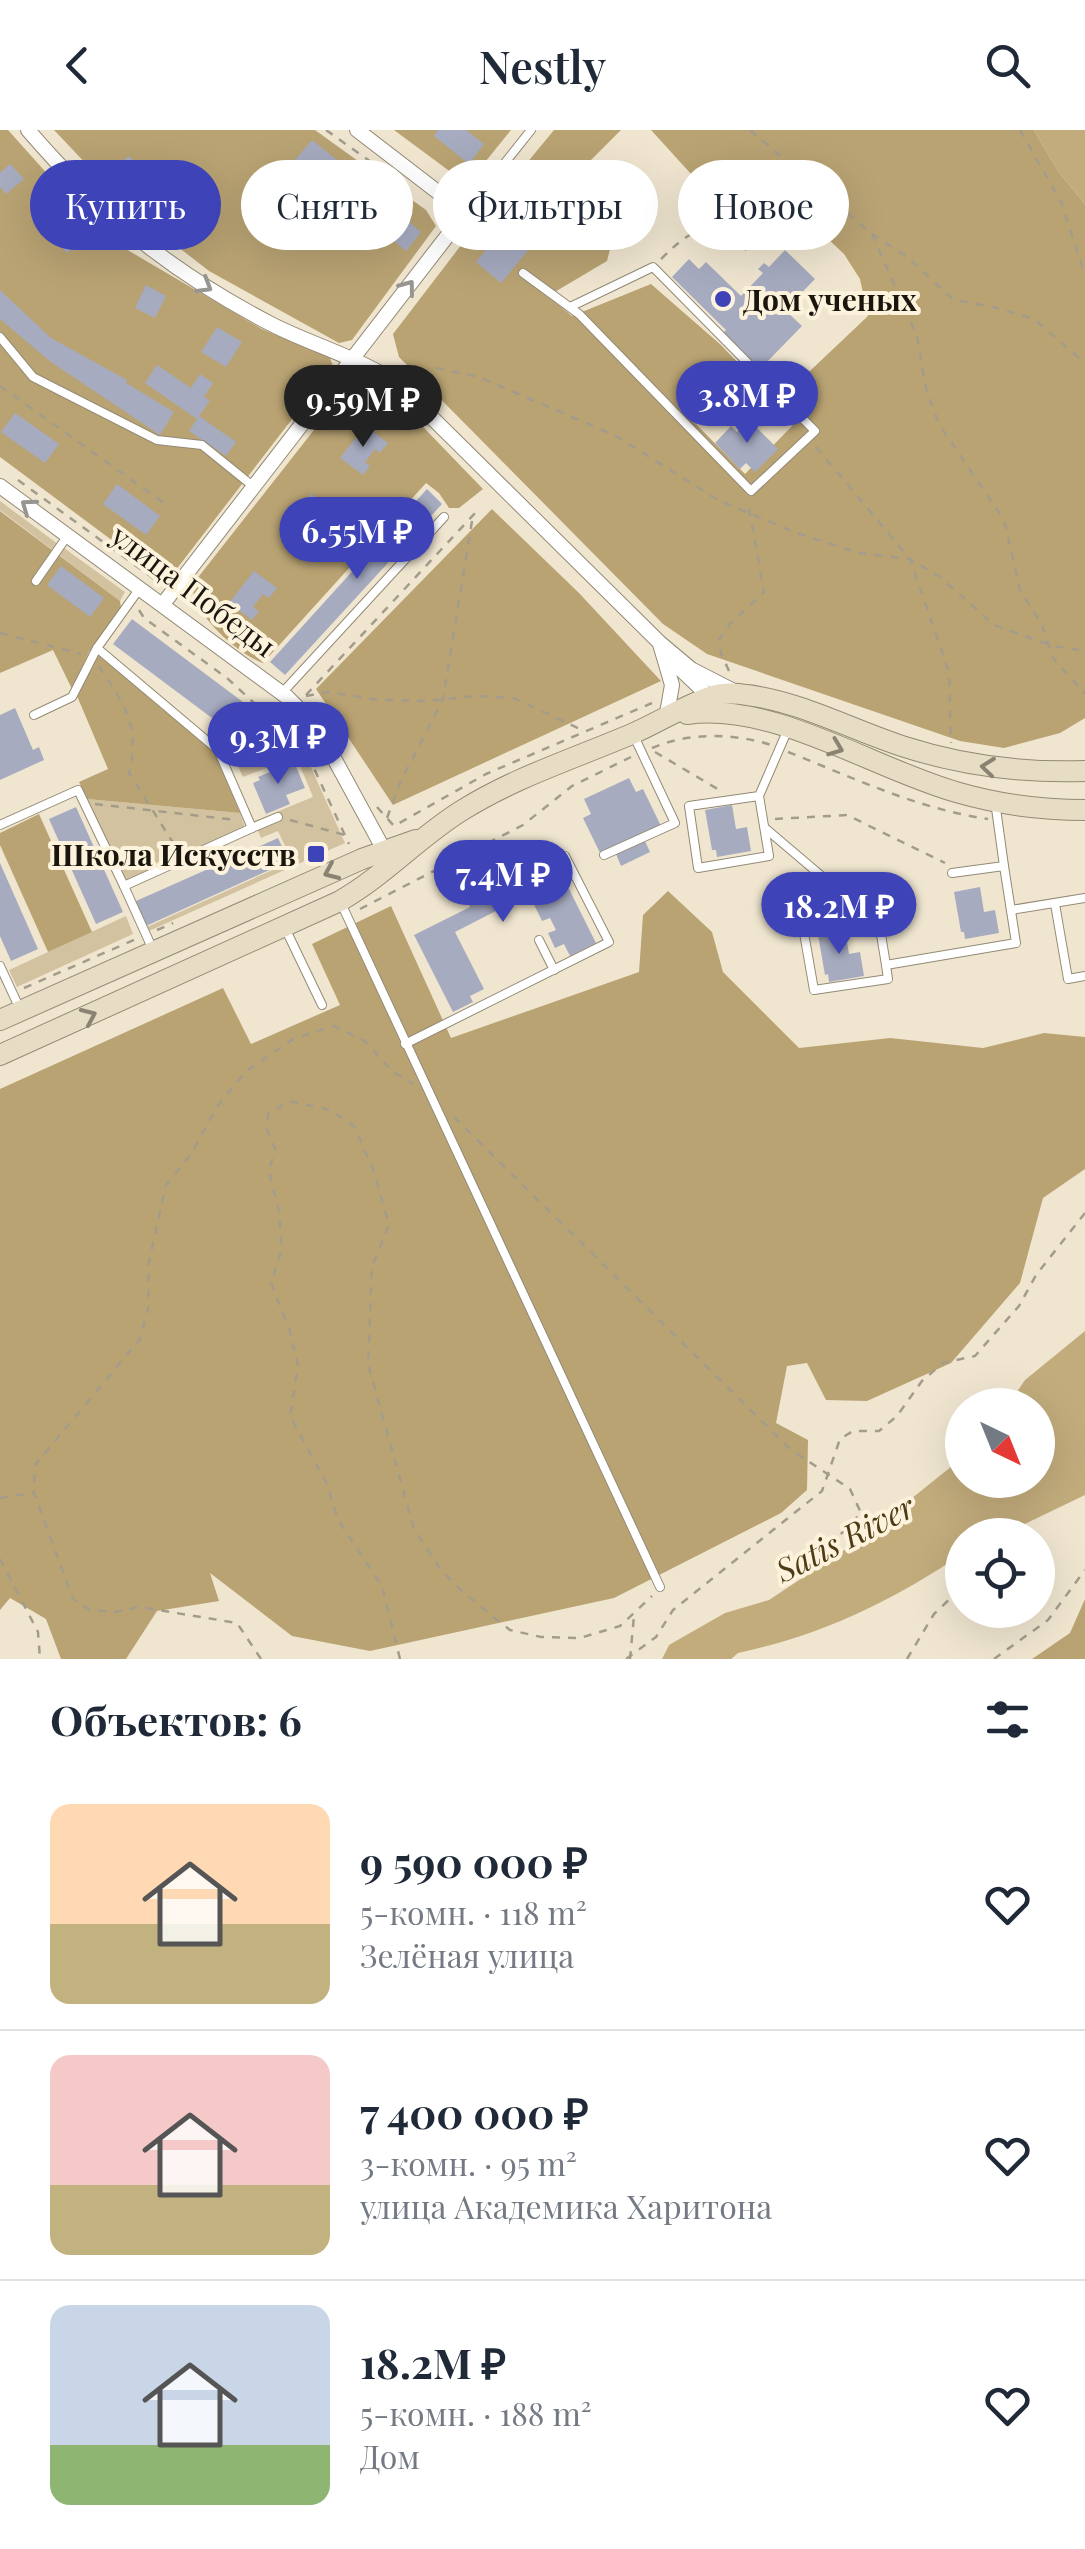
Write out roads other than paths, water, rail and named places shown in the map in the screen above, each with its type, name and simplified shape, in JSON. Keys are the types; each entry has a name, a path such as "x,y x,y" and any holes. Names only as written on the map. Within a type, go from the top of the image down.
{"main road":[{"path":"0,1020 16,1002 149,943 388,857 514,782 637,743 670,717 726,694 749,695 798,708 907,748 978,767 1085,771"},
{"path":"670,717 706,711 734,712 784,738 956,792 995,810 1085,810"},
{"path":"0,1055 285,928 343,908 388,857"}],"street":[{"path":"28,130 71,181 127,232 198,283 272,324 381,374 412,398 660,643 718,685 749,695"},
{"path":"357,130 433,189"},
{"path":"168,599 436,250"},
{"name":"улица Победы","path":"0,486 68,535 136,593 168,599 282,693 317,727 388,857"},
{"path":"660,643 670,659 709,698 734,712"},
{"path":"660,643 672,685 670,717"}],"lane":[{"path":"507,160 531,130"},
{"path":"523,273 570,307 752,491 815,431 653,266 570,307"},
{"path":"0,338 33,377 157,440 202,445 254,487"},
{"path":"282,693 444,517"},
{"path":"36,582 68,535"},
{"path":"34,715 72,697 95,653 136,593"},
{"path":"95,653 218,750 251,824"},
{"path":"760,796 689,806 698,868 769,856 760,796 784,738"},
{"path":"604,855 675,823 637,743"},
{"path":"0,825 78,790 149,943"},
{"path":"886,965 1016,943 995,810"},
{"path":"124,886 251,824 278,816"},
{"path":"764,824 858,906"},
{"path":"405,1044 609,942 565,856"},
{"path":"952,873 1004,866"},
{"path":"1011,910 1085,898"},
{"path":"876,904 888,979 814,990 801,916 858,906 876,904"},
{"path":"1055,904 1068,979 1085,976"},
{"path":"343,908 660,1587"},
{"path":"285,928 322,1006"},
{"path":"539,940 554,970"},
{"path":"0,966 16,1002"}],"place":[{"name":"Дом ученых","path":"723,299"},
{"name":"Школа Искусств","path":"316,854"}],"water label":[{"name":"Satis River","path":"844,1537"}]}
